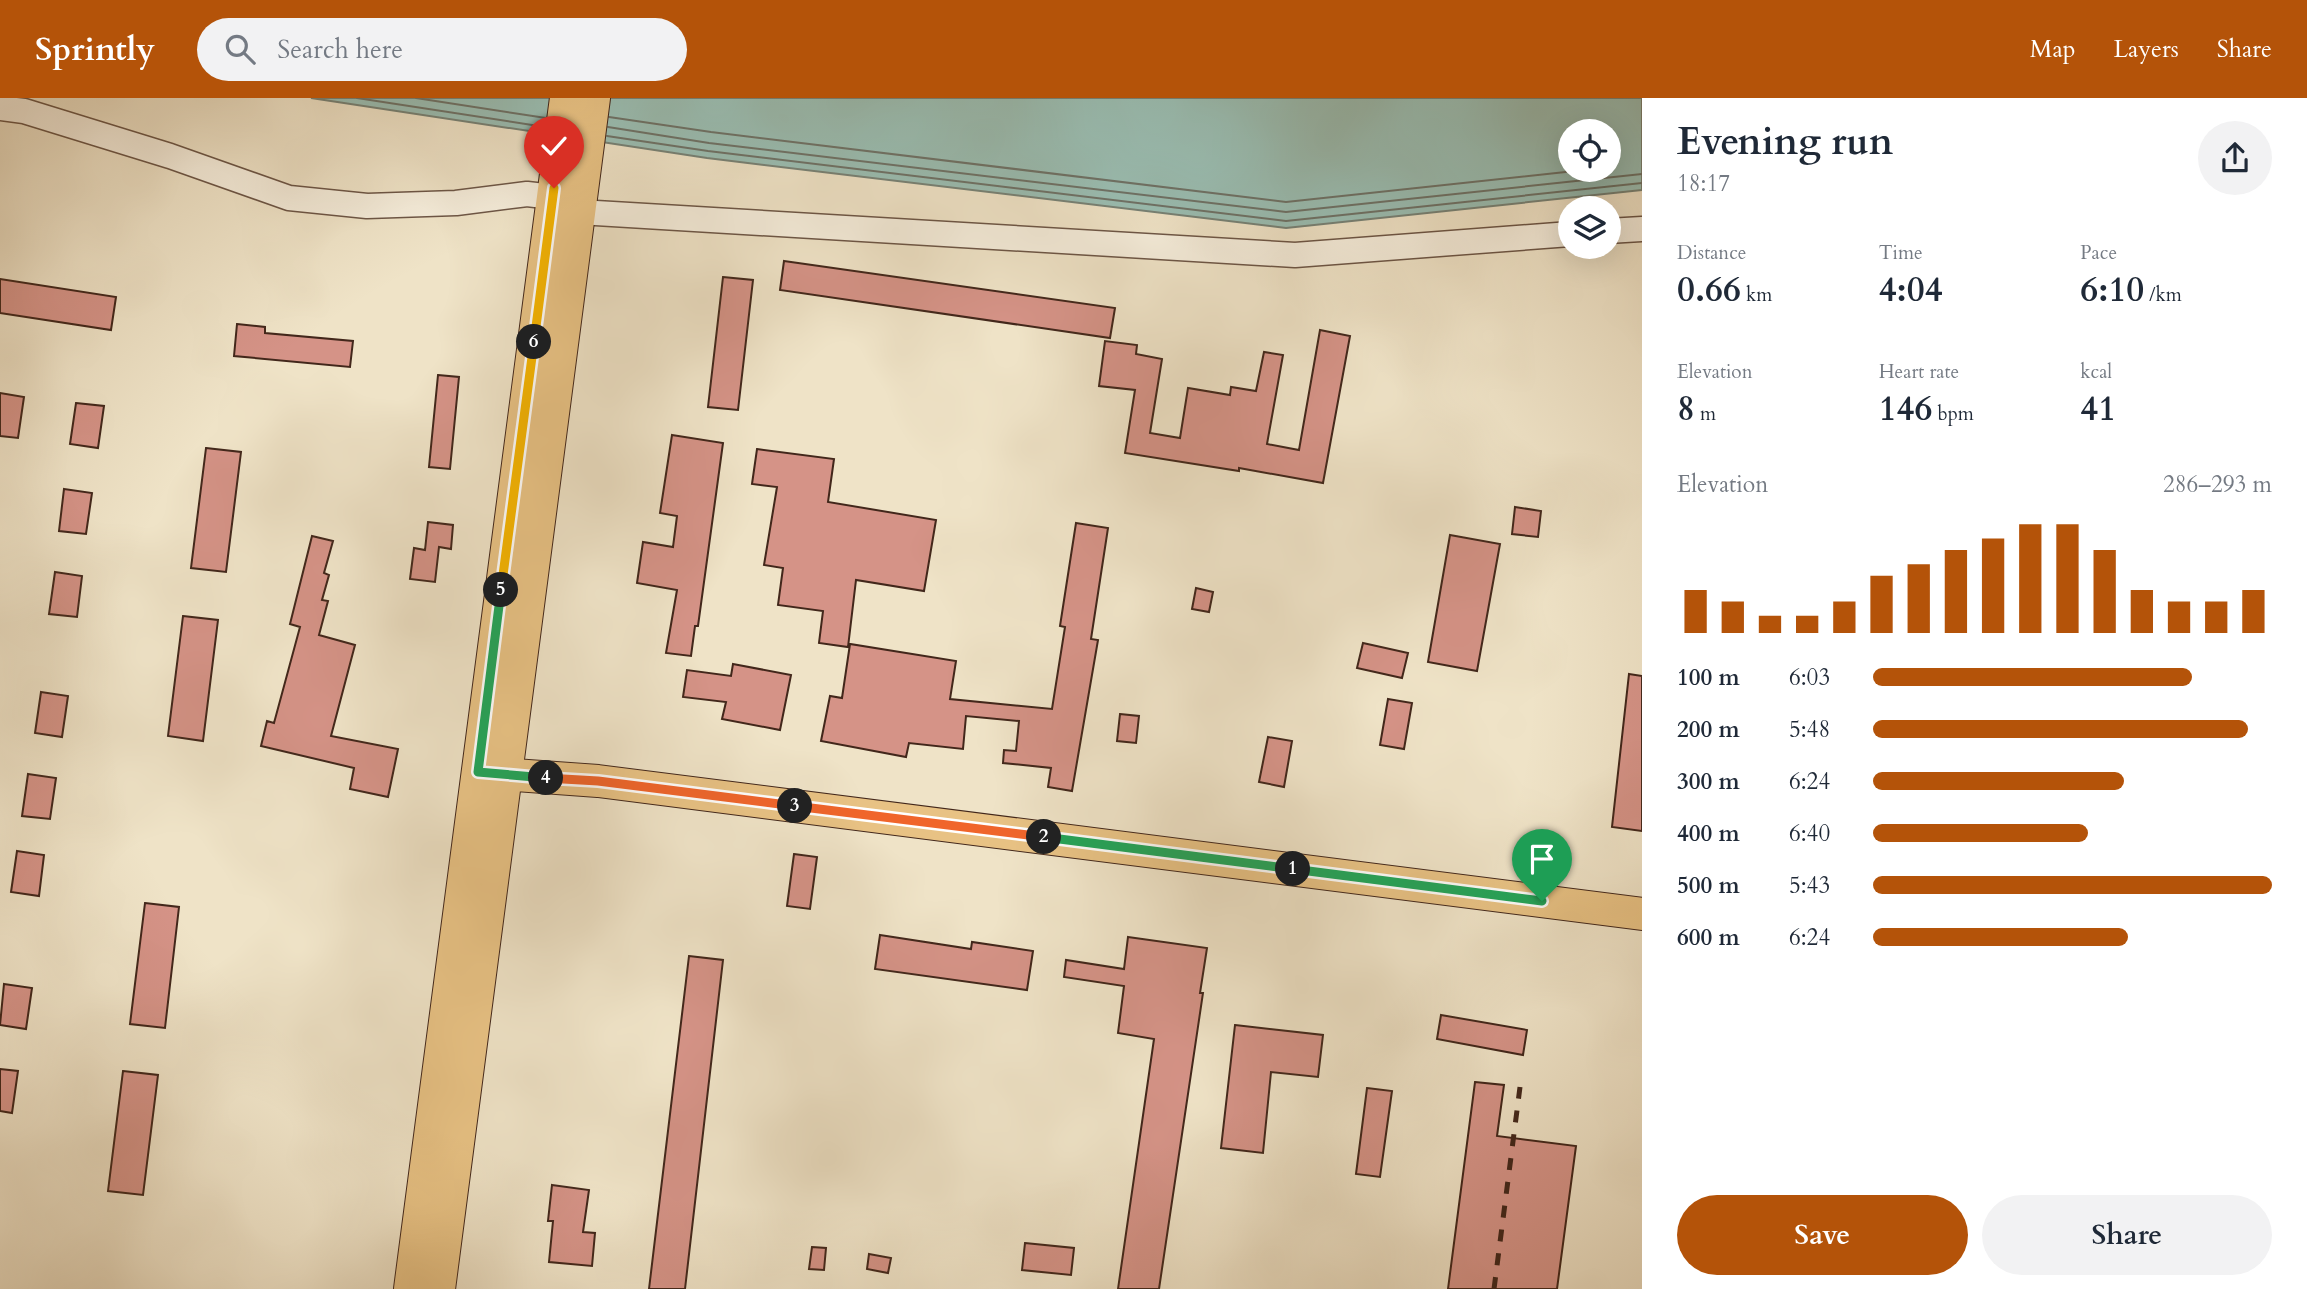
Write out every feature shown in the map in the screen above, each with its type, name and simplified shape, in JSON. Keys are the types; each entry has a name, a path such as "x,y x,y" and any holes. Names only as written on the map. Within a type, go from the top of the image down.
{"main road":[{"path":"566,98 567,197"},
{"path":"439,1289 492,774 567,197 594,98"},
{"path":"492,774 598,781 1642,914"},
{"path":"410,1289 492,774"}],"street":[{"path":"0,108 24,111 170,156 289,198 367,206 456,203 527,194 1295,255 1558,235"},
{"path":"1621,230 1642,229"}],"water":[{"path":"311,98 1642,98 1642,190 1558,196 1558,199 1286,228 707,158"}],"building":[{"path":"784,261 1115,308 1110,338 780,290"},
{"path":"723,277 753,280 738,410 708,407"},
{"path":"0,279 116,297 111,330 0,313"},
{"path":"237,324 265,327 265,333 353,341 350,367 234,356"},
{"path":"1320,330 1350,336 1323,483 1239,468 1239,471 1125,453 1135,390 1099,386 1105,341 1137,345 1136,354 1162,359 1150,433 1180,438 1188,388 1230,395 1231,387 1256,391 1264,352 1283,355 1267,444 1299,450"},
{"path":"438,375 459,377 450,469 429,467"},
{"path":"0,393 24,397 18,438 0,436"},
{"path":"76,403 104,406 98,448 70,444"},
{"path":"672,435 723,443 698,626 695,626 691,656 666,653 677,590 637,583 643,542 673,547 677,516 660,513"},
{"path":"206,448 241,452 226,572 191,568"},
{"path":"757,449 834,459 828,502 936,520 924,591 856,580 848,647 819,643 823,611 778,605 783,568 764,565 777,487 752,484"},
{"path":"64,489 92,493 86,534 59,531"},
{"path":"1515,507 1541,511 1538,537 1512,534"},
{"path":"428,522 453,525 451,549 439,547 435,582 410,579 414,548 425,550"},
{"path":"1076,523 1108,528 1091,639 1098,640 1072,791 1048,787 1051,768 1003,763 1004,750 1016,751 1019,721 966,716 963,749 909,743 906,757 821,741 830,696 842,698 850,644 956,661 950,699 1052,709 1065,627 1060,626"},
{"path":"1450,535 1500,544 1477,671 1428,662"},
{"path":"312,536 333,541 324,573 329,575 322,600 328,601 319,635 355,645 331,736 398,749 388,797 350,789 354,768 261,746 267,721 274,723 300,627 290,624"},
{"path":"55,572 82,576 77,617 49,614"},
{"path":"1196,588 1213,592 1209,612 1192,609"},
{"path":"183,616 218,620 203,741 168,736"},
{"path":"1363,643 1408,653 1402,678 1357,668"},
{"path":"733,664 791,675 780,730 722,719 726,702 683,697 687,670 731,676"},
{"path":"1629,674 1642,676 1642,831 1612,827"},
{"path":"41,692 68,696 62,737 35,733"},
{"path":"1388,699 1412,703 1404,749 1380,745"},
{"path":"1120,714 1139,716 1136,743 1117,741"},
{"path":"1268,737 1292,741 1284,787 1259,782"},
{"path":"28,774 56,778 50,819 22,816"},
{"path":"17,851 44,855 39,896 11,892"},
{"path":"794,854 817,857 810,909 787,906"},
{"path":"145,903 179,907 165,1028 130,1024"},
{"path":"880,935 971,949 972,942 1033,951 1027,990 875,969"},
{"path":"1128,937 1207,948 1200,993 1203,993 1159,1289 1118,1289 1154,1039 1118,1033 1124,986 1064,977 1066,960 1124,969"},
{"path":"689,956 723,960 685,1289 649,1289"},
{"path":"4,984 32,988 26,1029 0,1025"},
{"path":"1441,1015 1527,1030 1523,1055 1437,1039"},
{"path":"1235,1025 1323,1035 1318,1077 1271,1072 1263,1153 1221,1148"},
{"path":"0,1069 18,1071 12,1113 0,1111"},
{"path":"123,1071 158,1075 143,1195 108,1191"},
{"path":"1475,1082 1504,1085 1497,1136 1576,1146 1557,1289 1448,1289"},
{"path":"1367,1088 1392,1091 1380,1177 1356,1174"},
{"path":"552,1185 589,1190 583,1232 595,1233 592,1266 549,1262 553,1221 548,1221"},
{"path":"1025,1243 1074,1248 1071,1275 1022,1270"},
{"path":"812,1247 826,1248 824,1270 809,1269"},
{"path":"869,1254 891,1258 888,1273 867,1269"}],"railway":[{"path":"1494,1289 1520,1087"}],"route":[{"path":"554,188 478,772 598,781 1542,901"}]}
